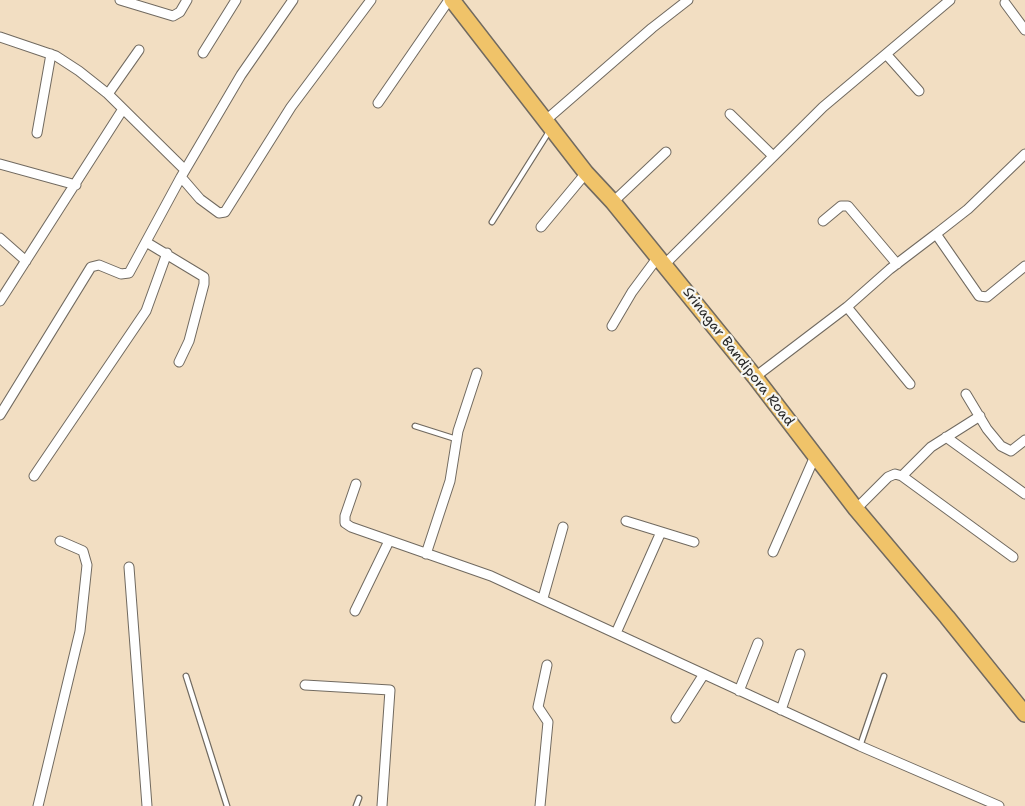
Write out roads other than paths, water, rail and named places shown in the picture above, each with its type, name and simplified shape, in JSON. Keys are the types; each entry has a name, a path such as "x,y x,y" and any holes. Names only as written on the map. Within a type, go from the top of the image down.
{"highway":[{"name":"Srinagar Bandipora Road","path":"450,0 549,123 586,173 613,202 755,377 856,509 947,616 1025,714"}],"street":[{"path":"120,0 173,16 180,12 187,0"},
{"path":"203,53 236,0"},
{"path":"0,415 91,267 99,265 126,274 241,75 293,0"},
{"path":"0,38 51,54 79,71 108,94 183,173 200,200 220,213 226,212 291,107 372,0"},
{"path":"378,103 450,0"},
{"path":"549,123 687,0"},
{"path":"612,326 632,292 661,261 823,107 950,0"},
{"path":"1005,3 1025,30"},
{"path":"108,94 140,50"},
{"path":"37,133 51,54"},
{"path":"886,54 919,91"},
{"path":"0,301 123,110"},
{"path":"730,114 773,156"},
{"path":"613,202 666,152"},
{"path":"755,377 847,307 897,264 968,209 1025,154"},
{"path":"0,164 76,185"},
{"path":"541,227 586,173"},
{"path":"823,221 841,206 848,206 897,264"},
{"path":"936,234 978,296 987,297 1025,266"},
{"path":"0,238 26,261"},
{"path":"146,242 200,273 205,280 189,341 179,362"},
{"path":"34,476 146,312 167,253"},
{"path":"847,307 910,384"},
{"path":"426,554 450,481 456,439 477,373"},
{"path":"966,394 995,440 1008,450 1014,450 1025,440"},
{"path":"902,476 931,447 980,416"},
{"path":"946,437 1025,494"},
{"path":"773,552 816,456"},
{"path":"856,509 890,476 902,476 1012,557"},
{"path":"356,484 345,516 345,523 351,528 491,576 543,598 739,691 999,806"},
{"path":"626,521 694,542"},
{"path":"543,598 563,527"},
{"path":"616,633 661,532"},
{"path":"38,806 80,631 87,565 86,555 83,551 60,541"},
{"path":"355,611 389,541"},
{"path":"129,567 147,806"},
{"path":"739,691 758,643"},
{"path":"781,710 800,654"},
{"path":"540,806 548,722 546,716 538,707 547,665"},
{"path":"676,718 704,674"},
{"path":"306,685 390,690 382,806"}],"lane":[{"path":"492,222 549,123"},
{"path":"415,426 456,439"},
{"path":"186,676 227,806"},
{"path":"860,746 884,676"},
{"path":"356,806 359,798"}]}
